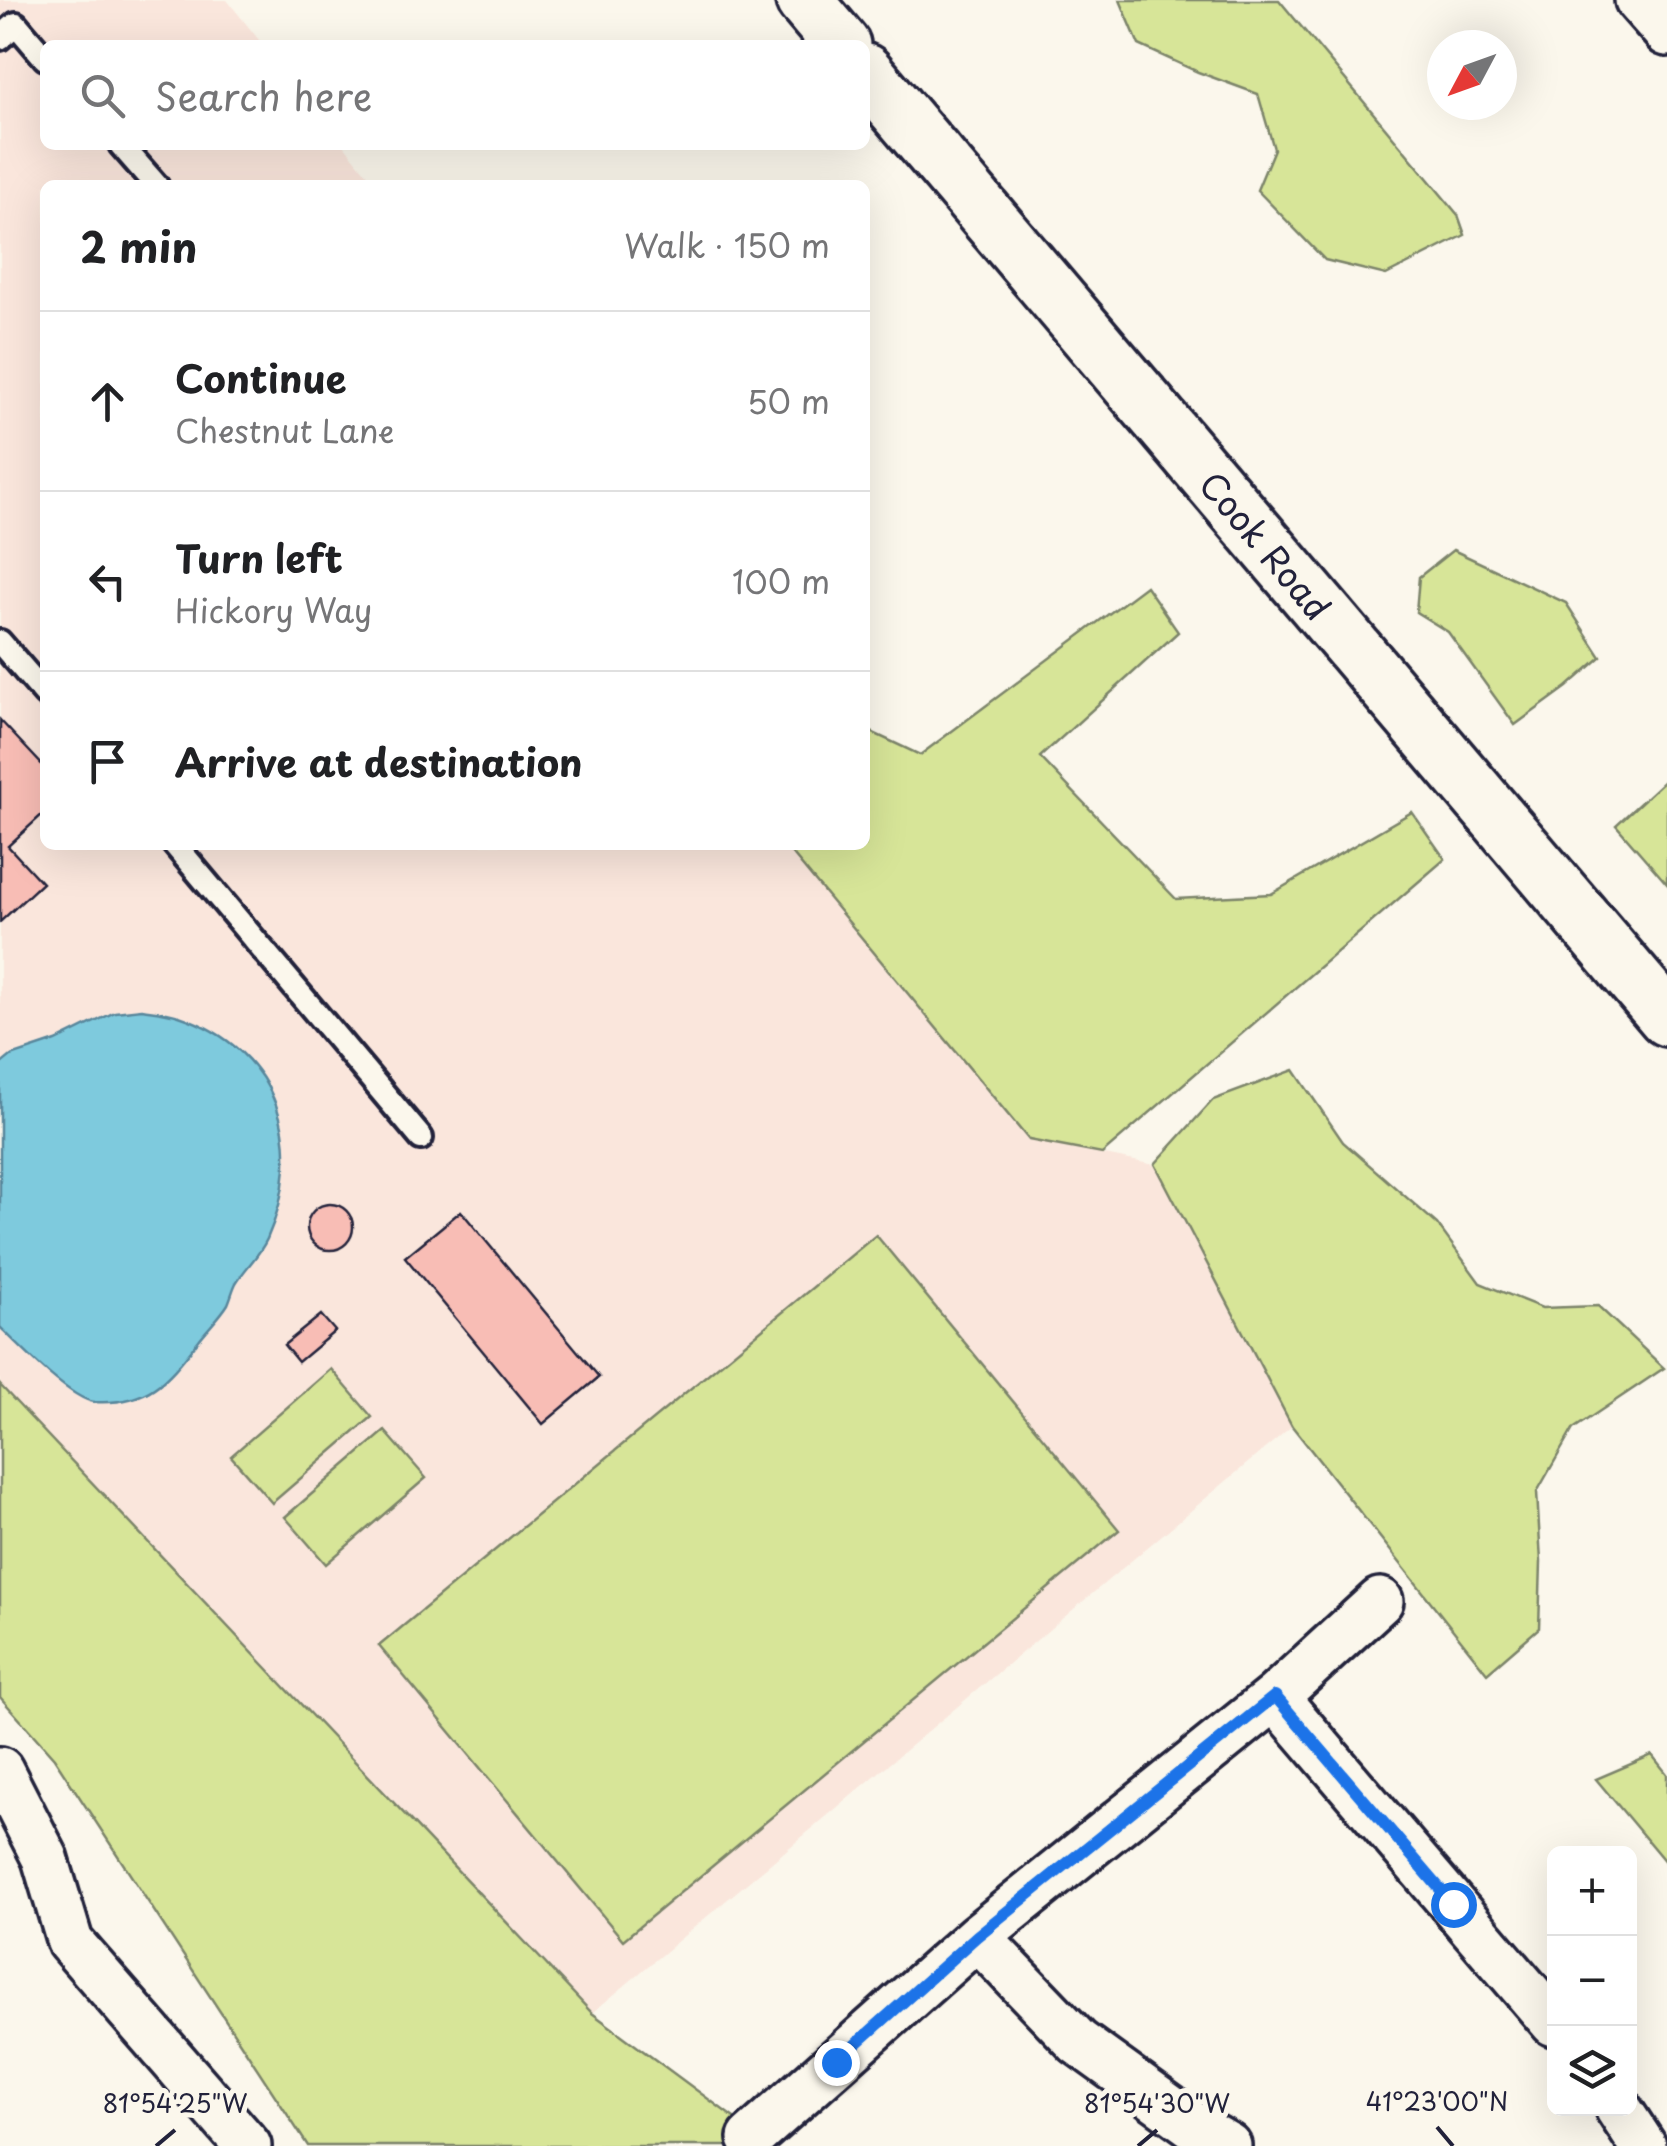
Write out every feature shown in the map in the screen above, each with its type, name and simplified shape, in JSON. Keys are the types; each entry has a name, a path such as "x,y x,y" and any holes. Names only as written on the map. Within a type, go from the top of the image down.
{"street":[{"path":"804,0 838,40"},
{"path":"1638,0 1667,34"},
{"name":"Cook Road","path":"870,78 1667,1018"},
{"path":"751,2138 977,1936 1275,1696 1380,1601"},
{"path":"1275,1696 1547,2015"},
{"path":"0,1770 45,1858 70,1942 248,2146"},
{"path":"977,1936 1078,2042 1228,2146"},
{"path":"1623,2116 1643,2146"}],"lane":[{"path":"0,38 16,24 40,52"},
{"path":"125,150 152,180"},
{"path":"0,642 40,688"},
{"path":"178,850 421,1138"}],"shaded area":[{"path":"0,0 227,0 259,40 40,40 40,150 348,150 372,180 40,180 40,850 789,850 1029,1140 1155,1165 1292,1426 592,2013 0,1385"}],"green space":[{"path":"1120,0 1279,0 1458,215 1465,235 1386,275 1325,260 1257,190 1274,149 1258,94 1139,45"},
{"path":"1453,550 1566,603 1601,657 1515,725 1448,632 1416,612 1419,577"},
{"path":"1146,586 1178,632 1040,757 1176,899 1271,894 1412,812 1445,859 1102,1154 1029,1140 789,850 870,850 870,731 920,755"},
{"path":"1667,778 1667,884 1616,825"},
{"path":"1294,1070 1343,1142 1437,1224 1480,1283 1542,1308 1598,1306 1664,1368 1573,1429 1537,1492 1539,1628 1487,1673 1292,1426 1155,1164 1213,1100"},
{"path":"876,1235 1119,1530 623,1940 379,1646"},
{"path":"331,1369 372,1417 272,1503 231,1456"},
{"path":"0,1385 592,2013 772,2146 308,2146 54,1758 0,1697"},
{"path":"385,1431 426,1478 326,1564 285,1517"},
{"path":"1652,1755 1667,1774 1667,1864 1596,1779"}],"water":[{"path":"142,1009 179,1016 213,1032 241,1052 262,1077 276,1106 284,1137 285,1170 267,1239 236,1283 218,1318 156,1387 130,1399 95,1402 59,1382 0,1327 0,1065 11,1056 56,1041 115,1012"}],"building":[{"path":"0,720 40,763 40,817 8,846 42,883 0,922"},
{"path":"330,1204 346,1211 353,1227 346,1243 330,1250 314,1243 307,1227 314,1211"},
{"path":"461,1211 599,1377 543,1424 405,1257"},
{"path":"321,1315 335,1331 298,1362 284,1345"}],"route":[{"path":"836,2062 977,1936 1275,1696 1453,1904"}]}
